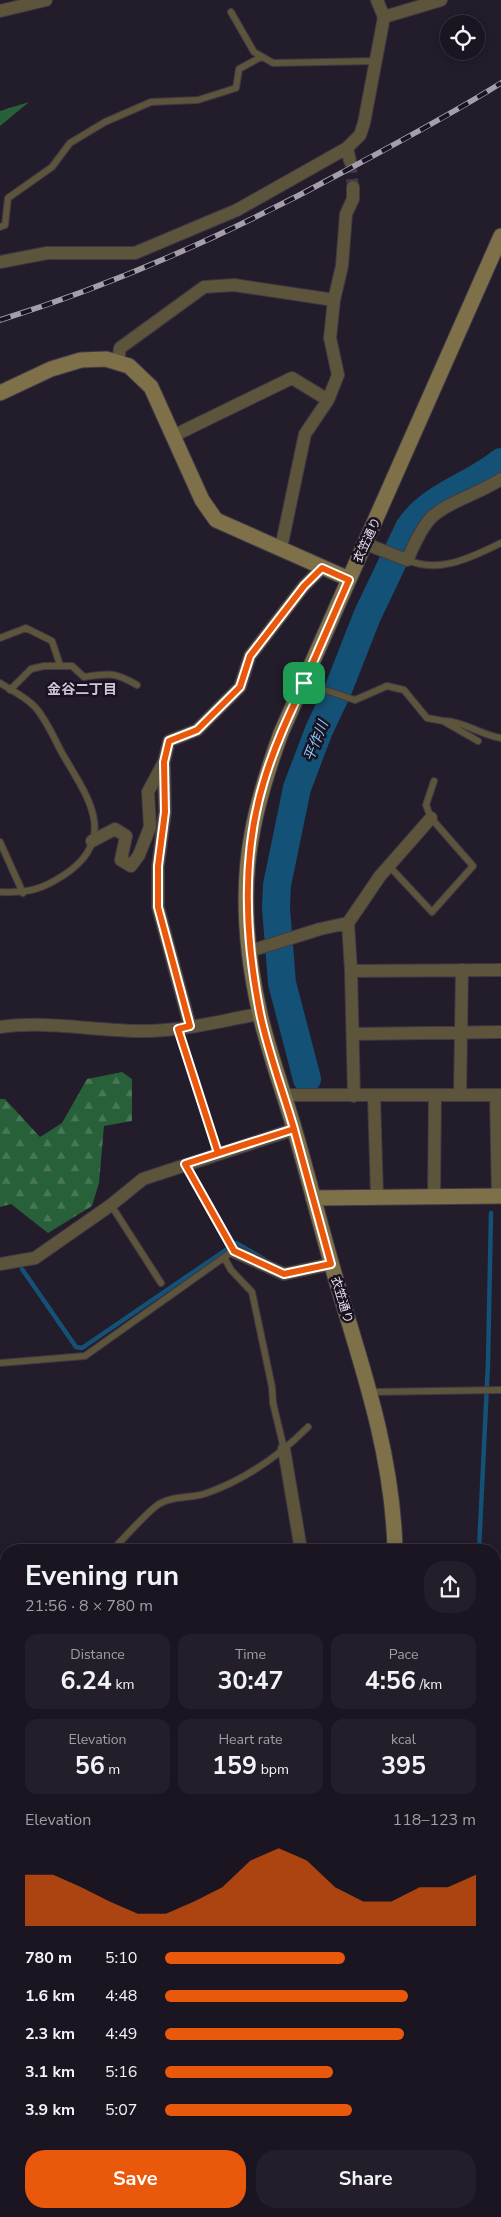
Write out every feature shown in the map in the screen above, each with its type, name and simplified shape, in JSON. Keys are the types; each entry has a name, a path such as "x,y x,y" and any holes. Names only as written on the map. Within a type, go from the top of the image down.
{"street":[{"path":"0,11 46,0"},
{"path":"0,262 47,253 134,253 237,210 347,148 360,135 376,61 384,17 377,0"},
{"path":"384,17 441,0"},
{"path":"347,148 350,161"},
{"path":"281,548 305,434 328,400 338,376 330,338 334,300 342,266 346,214 353,199 352,187"},
{"name":"衣笠通り","path":"395,1544 394,1523 382,1436 371,1392 331,1264 260,1014 250,950 247,893 251,835 264,781 304,683 501,236"},
{"path":"118,362 120,348 204,287 234,285 334,300"},
{"path":"0,393 51,369 81,360 106,359 129,366 151,387 202,500 216,520 349,580"},
{"path":"173,436 292,378 328,400"},
{"path":"366,544 407,560 423,528 431,517 501,479"},
{"path":"184,1028 158,907 158,866 165,812 164,762 169,741 197,730 240,687 250,656 304,586 322,568"},
{"path":"92,840 115,829 126,836 121,860 130,866 139,855 150,827 148,792 164,762"},
{"path":"354,1096 348,923 389,866 431,818"},
{"path":"250,950 320,929 348,923"},
{"path":"351,970 501,970"},
{"path":"460,1095 462,970"},
{"path":"0,1026 27,1023 92,1029 184,1028 260,1014"},
{"path":"353,1034 501,1032"},
{"path":"284,1095 498,1095 499,1196 313,1198"},
{"path":"434,1196 435,1095"},
{"path":"374,1096 377,1196"},
{"path":"0,1264 35,1258 111,1205 142,1179 294,1129"},
{"path":"229,1254 284,1274 331,1264"},
{"path":"284,1449 300,1544"}],"lane":[{"path":"231,12 254,52 273,64 376,61"},
{"path":"0,228 5,226 8,198 52,167 70,143 105,122 151,102 198,100 236,88 239,69 261,56"},
{"path":"407,560 439,566 469,558 501,543"},
{"path":"0,638 26,628 52,641 60,665"},
{"path":"10,690 31,669 60,665 72,666 84,677 105,674 120,675 137,686"},
{"path":"0,683 35,706 91,802 94,821 91,849 72,870 45,887 23,893 0,892"},
{"path":"304,683 355,700 387,686 404,690 427,718 457,722 487,736 501,738"},
{"path":"443,721 478,741"},
{"path":"389,866 432,912 473,866 431,818 426,804 434,781"},
{"path":"0,842 23,893"},
{"path":"184,1028 218,1153"},
{"path":"185,1164 229,1254 231,1270 252,1292 272,1387 273,1403 284,1449"},
{"path":"111,1205 161,1283"},
{"path":"0,1363 86,1356 229,1254"},
{"path":"371,1392 501,1390"},
{"path":"118,1544 158,1504 173,1498 205,1494 248,1475 284,1449 308,1427"}],"green space":[{"path":"29,102 0,126 0,111"},
{"path":"122,1072 132,1079 132,1121 104,1126 99,1183 92,1206 48,1233 11,1204 0,1207 0,1099 5,1099 40,1137 62,1123 87,1079"}],"waterway":[{"name":"平作川","path":"307,1079 282,983 276,908 277,885 297,788 367,616 409,528 418,517 440,499 501,462"},
{"path":"479,1544 488,1363 491,1213"},
{"path":"22,1269 76,1347 82,1348 236,1243 264,1259"}],"tunnel":[{"path":"350,161 353,187"}],"railway":[{"path":"0,320 88,290 218,235 302,194 443,118 501,83"}],"district":[{"name":"金谷二丁目","path":"82,689"}],"route":[{"path":"304,683 282,732 264,781 251,835 247,893 250,950 260,1014 294,1129 185,1164 234,1251 284,1274 331,1264 294,1129 218,1153 178,1029 190,1026 158,907 158,866 165,812 164,762 169,741 197,730 240,687 250,656 280,620 287,607 304,586 322,568 349,580 304,683"}]}
